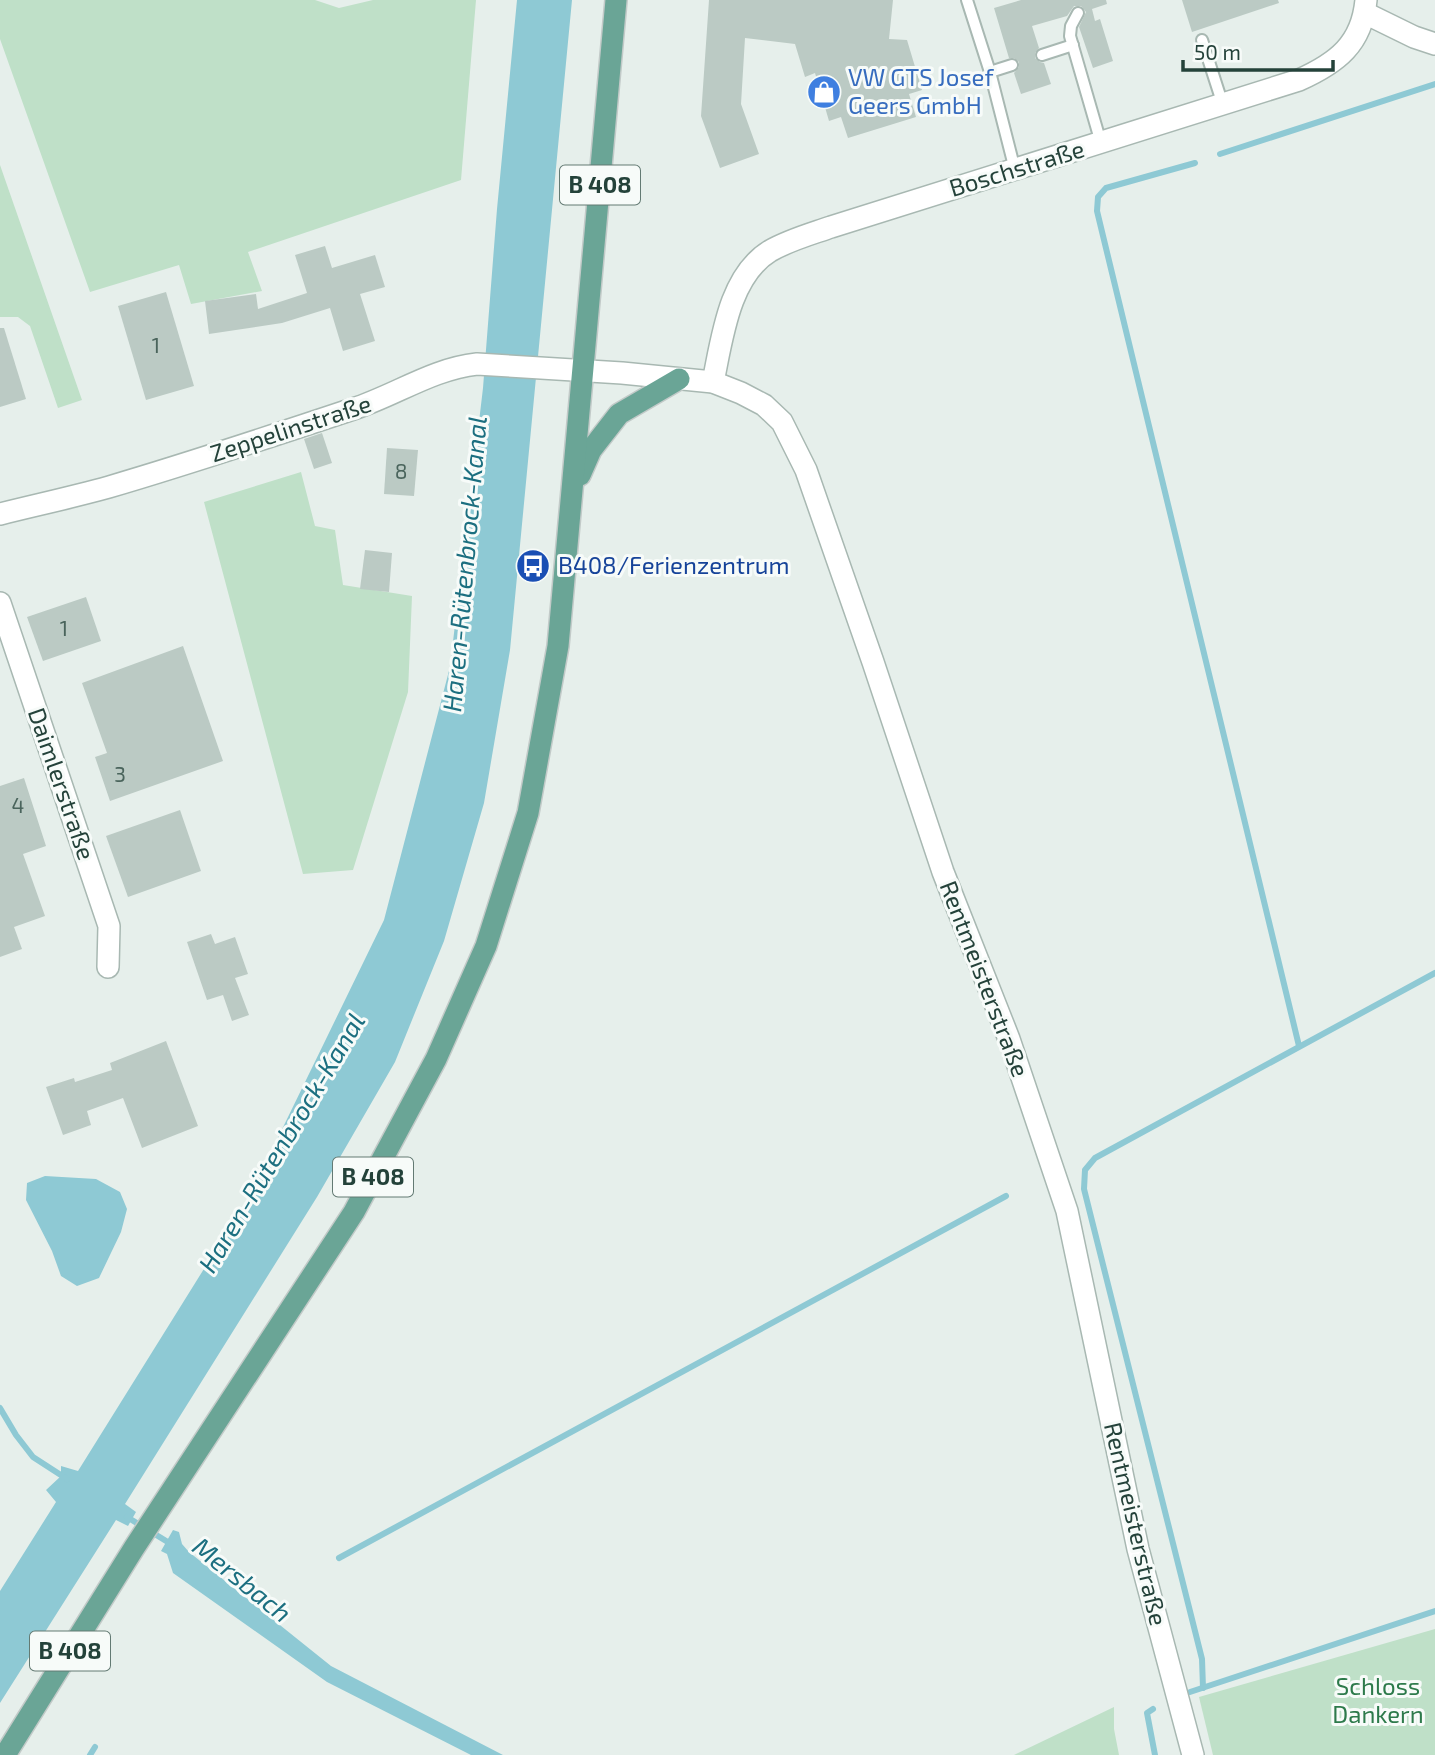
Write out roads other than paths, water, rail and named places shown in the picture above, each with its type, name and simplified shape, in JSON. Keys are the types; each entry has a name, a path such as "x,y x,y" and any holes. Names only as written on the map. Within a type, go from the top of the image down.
{"main road":[{"name":"B 408","path":"5,1755 134,1548 354,1212 436,1059 486,946 528,813 550,702 573,490 616,0"},
{"path":"573,490 591,450 619,414 679,379"}],"street":[{"path":"1366,6 1415,37 1435,44"},
{"name":"Boschstraße","path":"713,382 733,303 742,281 754,265 769,252 790,241 831,227 1299,80 1323,69 1341,56 1357,36 1366,6"},
{"name":"Zeppelinstraße","path":"0,514 107,487 224,451 377,401 409,384 456,366 477,363 583,370"},
{"name":"Rentmeisterstraße","path":"583,370 713,382 741,393 764,405 782,422 806,470 943,872 1009,1039 1067,1211 1138,1549 1193,1755"},
{"name":"Daimlerstraße","path":"0,604 109,926 108,967"}],"lane":[{"path":"967,0 990,72 1014,170"},
{"path":"1079,13 1071,26 1073,45 1101,143"},
{"path":"1202,40 1223,105"},
{"path":"1042,55 1073,45"},
{"path":"990,72 1012,65"}],"water":[{"name":"Haren-Rütenbrock-Kanal","path":"517,0 572,0 510,650 484,803 444,941 395,1062 317,1197 125,1504 136,1512 128,1526 116,1520 0,1703 0,1591 56,1502 46,1490 61,1476 61,1466 78,1471 250,1195 384,920 450,667 483,388"},
{"path":"45,1176 96,1179 120,1192 127,1209 121,1232 99,1278 77,1286 61,1276 52,1251 26,1200 27,1183"},
{"path":"173,1530 179,1532 182,1544 189,1552 331,1666 503,1755 471,1755 327,1682 173,1573 167,1554 161,1551"}],"waterway":[{"path":"1220,154 1435,84"},
{"path":"1195,163 1106,188 1098,197 1097,211 1299,1046"},
{"path":"1203,1688 1202,1659 1084,1189 1085,1170 1095,1158 1435,973"},
{"path":"339,1558 1006,1196"},
{"name":"Mersbach","path":"0,1408 33,1457 67,1479"},
{"name":"Mersbach","path":"127,1517 171,1544"},
{"path":"1190,1692 1435,1611"},
{"path":"1153,1709 1147,1713 1155,1755"},
{"path":"90,1755 95,1747"}],"place":[{"name":"VW GTS Josef Geers GmbH","path":"824,92"},
{"name":"B408/Ferienzentrum","path":"533,566"}],"park label":[{"name":"Schloss Dankern","path":"1378,1701"}]}
